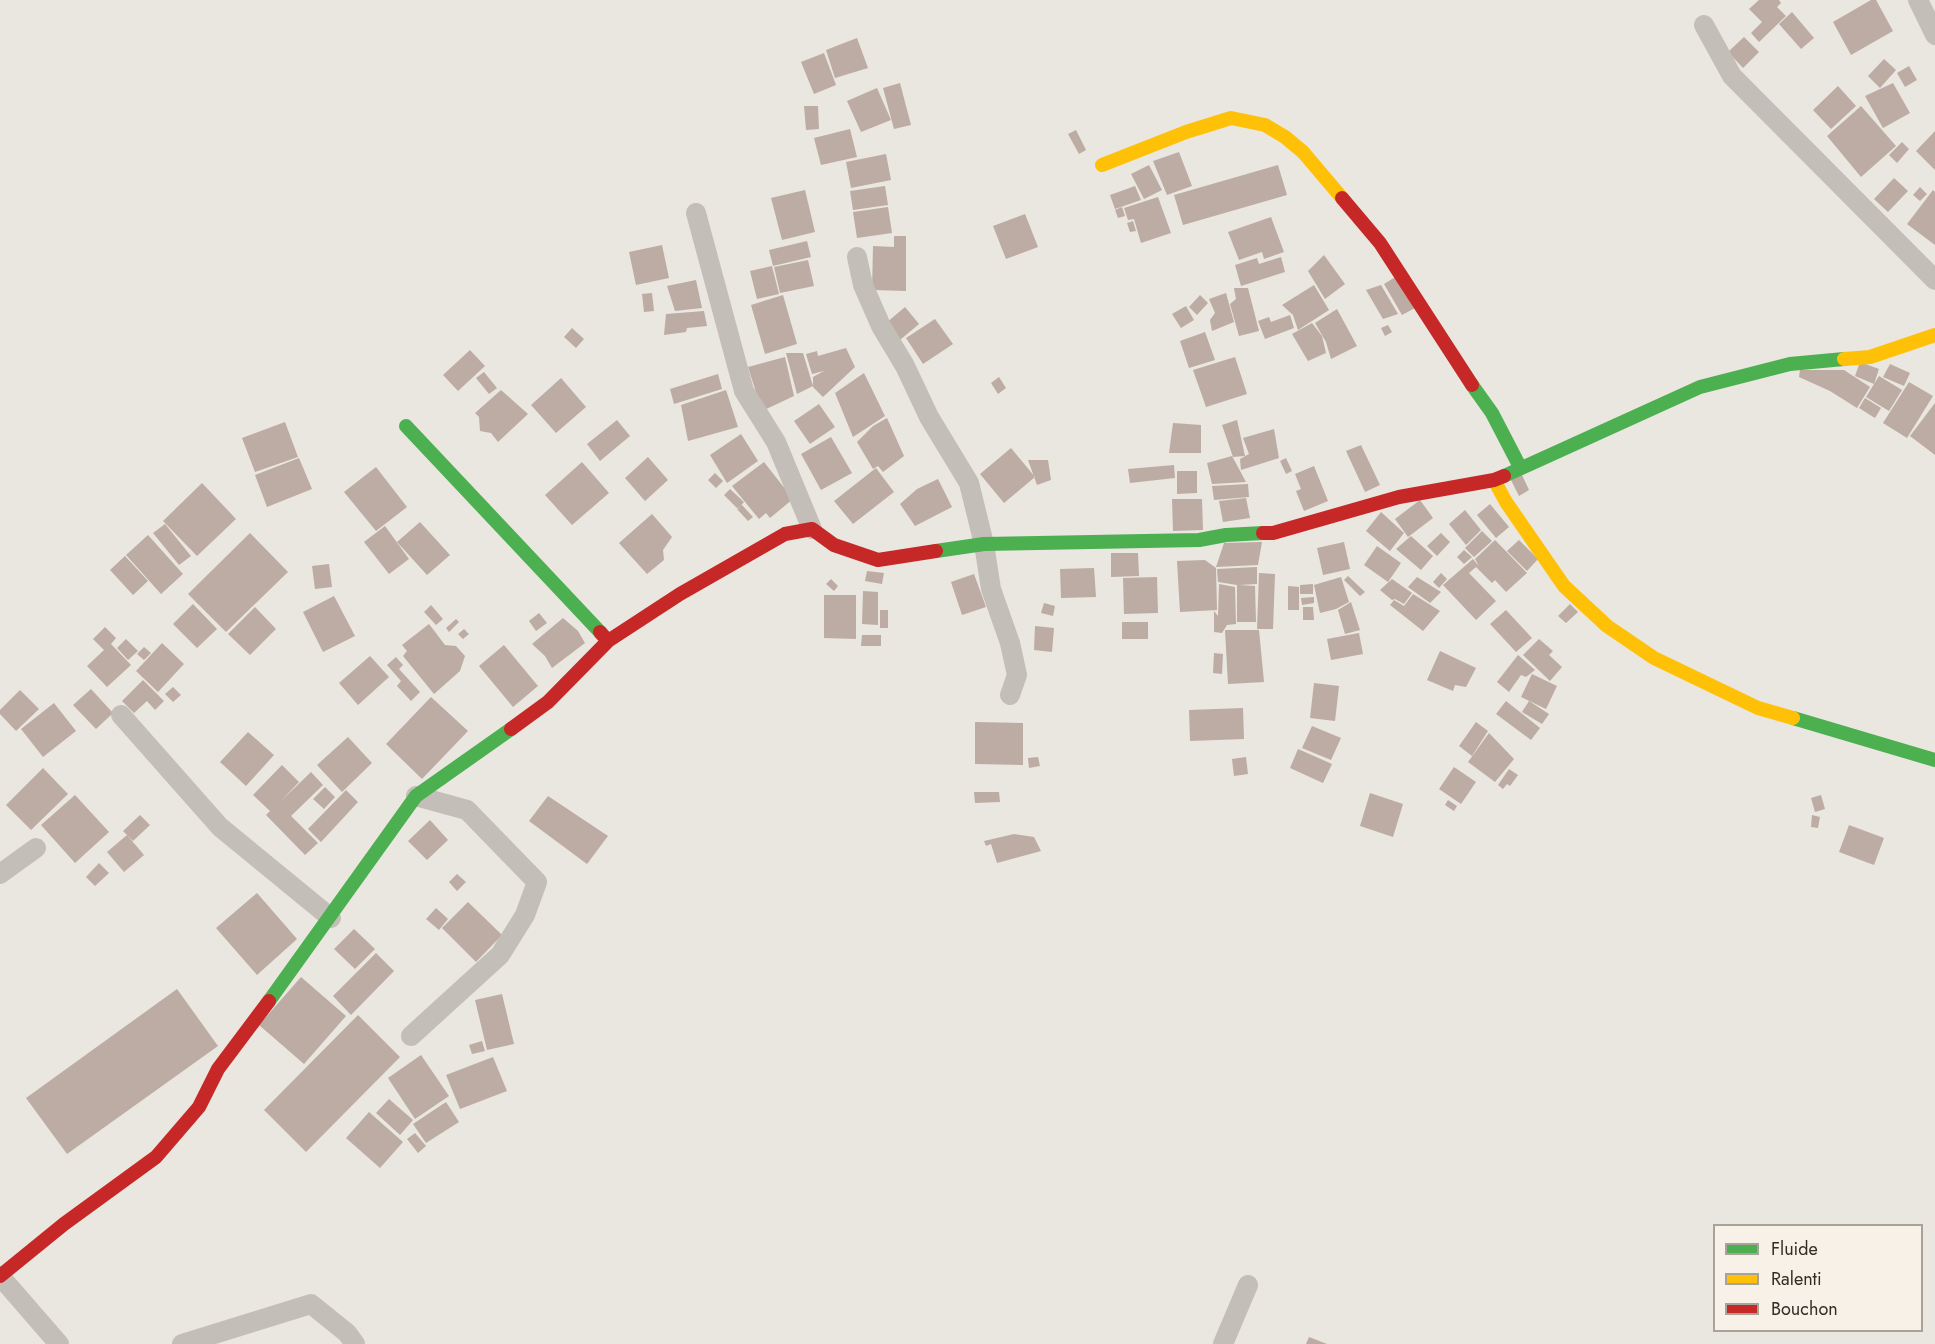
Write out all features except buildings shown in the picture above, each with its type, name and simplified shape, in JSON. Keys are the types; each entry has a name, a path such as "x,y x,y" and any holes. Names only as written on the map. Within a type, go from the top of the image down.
{"street":[{"path":"1918,0 1935,35"},
{"path":"1704,25 1732,76 1935,280"},
{"path":"1102,165 1186,132 1231,118 1265,125 1284,137 1302,152 1380,243 1449,352 1492,413 1520,467"},
{"path":"696,213 744,391 776,442 812,529 834,545 878,560 984,544 1199,540 1226,535 1273,534 1399,496 1494,480 1700,387 1790,364 1870,357 1935,335"},
{"path":"857,257 863,285 881,326 905,366 929,417 969,483 984,544 991,589 1010,643 1017,675 1010,695"},
{"path":"406,426 608,641"},
{"path":"1494,480 1506,502 1564,586 1607,626 1654,658 1758,708 1935,760"},
{"path":"59,1344 0,1276 64,1224 156,1157 199,1107 218,1069 331,918 416,796 548,702 608,641 680,594 785,534 812,529"},
{"path":"121,715 220,827 331,918"},
{"path":"411,1036 500,955 525,915 537,882 467,810 416,796"},
{"path":"0,874 36,848"},
{"path":"1223,1344 1248,1285"},
{"path":"182,1344 311,1304 347,1333 355,1344"}],"traffic: fast":[{"path":"1504,476 1700,387 1790,364 1844,359"},
{"path":"1472,385 1492,413 1520,467"},
{"path":"406,426 600,632"},
{"path":"936,551 984,544 1199,540 1226,535 1263,533"},
{"path":"1793,718 1935,760"},
{"path":"269,1001 416,796 511,729"}],"traffic: slow":[{"path":"1102,165 1186,132 1231,118 1265,125 1285,137 1303,152 1342,198"},
{"path":"1844,359 1870,357 1935,335"},
{"path":"1494,480 1506,502 1564,586 1607,626 1654,658 1758,708 1793,718"}],"traffic: jam":[{"path":"1342,198 1380,243 1472,385"},
{"path":"1263,533 1273,533 1399,497 1494,480 1504,476"},
{"path":"600,632 608,641 680,594 785,534 812,529 834,545 878,560 936,551"},
{"path":"511,729 548,702 608,641"},
{"path":"0,1276 64,1224 156,1157 199,1107 218,1069 269,1001"}]}
